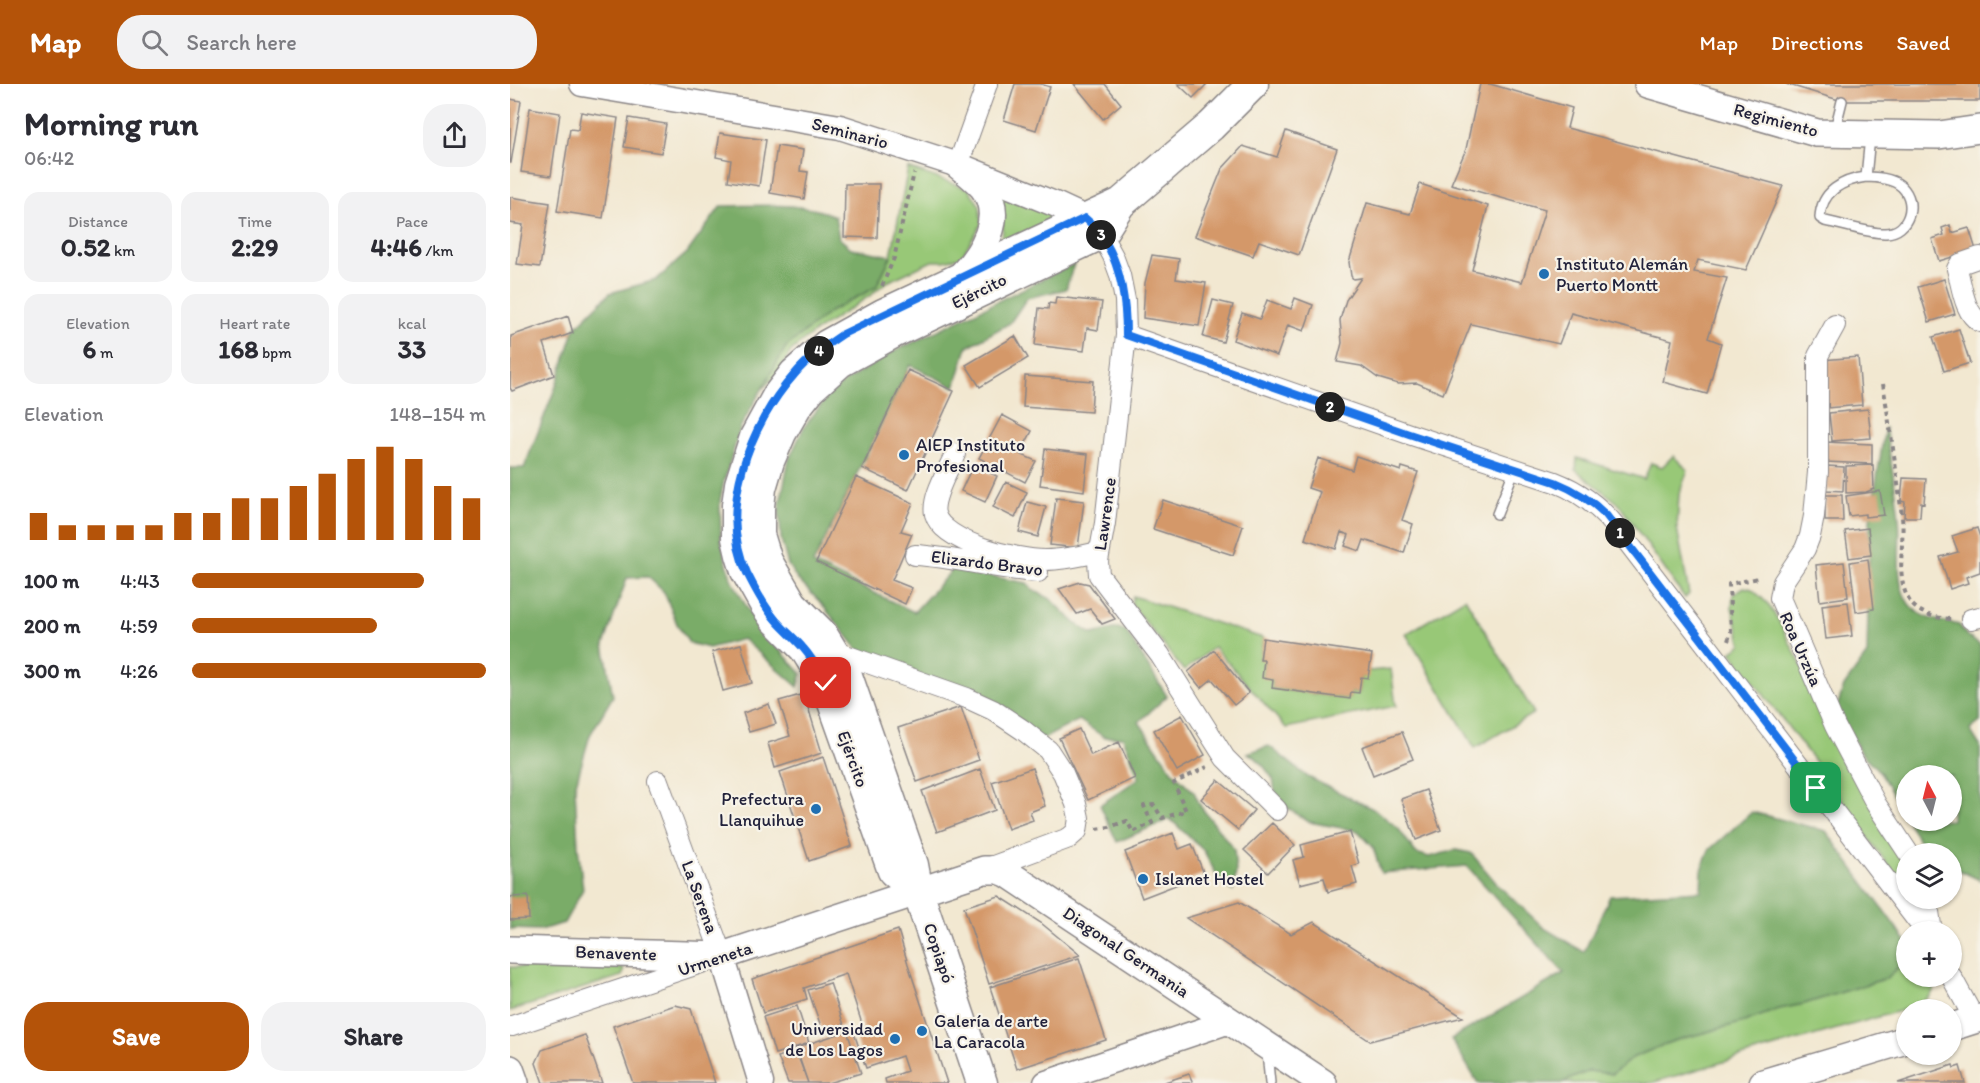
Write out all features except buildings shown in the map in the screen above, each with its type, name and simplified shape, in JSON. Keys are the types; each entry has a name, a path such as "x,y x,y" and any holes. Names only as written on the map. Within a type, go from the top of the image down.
{"main road":[{"path":"1093,226 1211,126 1253,84"},
{"name":"Regimiento","path":"1648,84 1805,130 1833,134 1939,135 1980,129"},
{"path":"958,165 985,189 992,212 990,232 984,247 961,276"},
{"name":"Ejército","path":"918,892 893,871 826,683 805,649 770,611 746,571 736,538 736,505 740,484 755,437 778,395 812,357 843,334 961,276 1093,226"},
{"name":"Ejército","path":"918,892 913,865 846,673 822,634 792,604 767,561 759,535 761,488 776,446 796,407 827,373 854,353 1093,226"},
{"path":"918,892 984,870"},
{"name":"Diagonal Germania","path":"984,870 999,870 1007,873 1323,1083"},
{"name":"Urmeneta","path":"722,956 918,892"},
{"name":"Copiapó","path":"918,892 982,1083"},
{"name":"Benavente","path":"512,951 722,956"},
{"path":"1763,1083 1896,1043"},
{"path":"510,1069 515,1083"}],"street":[{"name":"Seminario","path":"582,84 658,90 826,124 958,165 1093,226"},
{"path":"958,165 987,84"},
{"name":"Lawrence","path":"1093,226 1113,256 1120,275 1125,300 1126,335 1105,523 1097,567 1099,575 1160,655 1225,758 1277,810"},
{"path":"1980,257 1960,264 1957,270 1970,312 1974,319 1980,322"},
{"name":"Roa Urzúa","path":"1835,325 1818,356 1818,472 1810,536 1805,549 1784,582 1780,598 1835,726 1876,804 1902,843"},
{"path":"1126,335 1409,434 1515,468 1567,487 1595,504 1606,515 1918,921"},
{"name":"Elizardo Bravo","path":"956,454 934,508 937,519 948,531 986,549 1033,560 1064,560 1099,552"},
{"name":"Elizardo Bravo","path":"915,555 936,556 999,568 1044,572 1073,566 1099,552"},
{"path":"834,651 967,698 993,710 1048,750 1062,773 1076,804 1079,818 1077,831 1069,838 984,870"},
{"name":"La Serena","path":"658,781 722,956 761,1083"},
{"name":"Urmeneta","path":"512,1026 722,956"},
{"path":"1955,987 1969,1022"},
{"path":"1046,1083 1230,1021"}],"lane":[{"path":"1833,134 1842,101"},
{"path":"1866,177 1870,135"},
{"path":"1866,177 1890,180 1902,187 1909,199 1911,212 1906,222 1896,231 1884,233 1820,218 1824,203 1839,184 1850,179 1866,177"},
{"path":"1497,514 1515,468"},
{"path":"1266,1045 1270,1083"}],"path":[{"path":"879,291 894,258 915,169"},
{"path":"1883,384 1902,518 1902,570 1906,593 1914,606 1924,613 1940,618"},
{"path":"1713,654 1730,639 1729,584 1759,578"},
{"path":"1109,827 1127,821 1133,832 1152,824 1144,806 1154,805 1162,818 1186,811 1174,783 1225,758"}],"green space":[{"path":"908,168 969,189 980,206 981,225 961,257 932,261 885,283 791,351 778,374 761,390 786,347 831,311 876,287 891,256"},
{"path":"1001,193 1061,217 999,248 1003,231"},
{"path":"779,205 822,211 835,216 839,238 851,248 891,256 876,287 831,311 786,347 741,426 724,481 720,500 721,541 731,578 751,615 802,674 798,687 743,639 709,648 689,643 677,624 664,592 648,577 627,578 604,645 613,696 590,735 575,787 583,889 564,923 540,930 510,929 510,468 524,468 556,386 575,328 610,293 656,280 687,253 721,206"},
{"path":"1074,264 1066,289 1027,298 1010,323 967,347 955,387 910,365 813,564 914,612 953,569 1027,583 1033,590 1051,599 1075,623 1092,634 1118,628 1126,631 1167,696 1139,722 1173,772 1194,792 1201,807 1234,849 1236,872 1233,891 1220,882 1204,851 1170,819 1117,842 1100,805 1139,778 1123,737 1104,737 1079,720 1043,739 860,652 819,601 797,579 788,565 781,539 779,508 789,459 804,427 827,397 843,383 889,354"},
{"path":"1885,427 1898,506 1899,562 1904,595 1909,604 1919,613 1932,619 1959,625 1967,636 1980,645 1980,722 1970,730 1980,746 1980,880 1962,872 1962,843 1923,843 1913,831 1962,831 1962,765 1896,765 1896,801 1880,772 1860,752 1836,710 1844,686 1867,654 1870,520"},
{"path":"1673,456 1688,470 1679,494 1677,528 1689,594 1685,598 1618,503 1576,470 1577,458 1644,479 1651,463 1662,467"},
{"path":"1744,587 1752,589 1767,603 1777,618 1896,849 1896,877 1812,758 1731,652 1742,644 1732,608 1733,594"},
{"path":"1133,596 1263,638 1260,659 1264,660 1262,677 1273,680 1272,688 1349,699 1351,692 1359,693 1361,677 1369,671 1391,669 1396,706 1286,728 1214,647 1184,671 1131,604"},
{"path":"1465,598 1534,713 1475,748 1406,634"},
{"path":"1269,746 1308,777 1375,810 1398,828 1416,853 1429,857 1456,850 1471,853 1498,885 1544,928 1584,952 1610,896 1701,891 1702,867 1709,850 1752,812 1826,831 1896,927 1896,969 1887,978 1804,1004 1779,1009 1744,1022 1673,1041 1634,1057 1612,1074 1589,1071 1561,1083 1478,1083 1451,1039 1564,973 1467,866 1381,873 1373,847 1358,831 1309,822 1287,808 1275,792 1273,779 1265,768 1254,756 1247,753"},
{"path":"510,967 623,968 624,972 622,976 510,1011"},
{"path":"1896,969 1896,987 1934,987 1933,992 1926,999 1896,999 1896,1012 1651,1083 1561,1083 1589,1071 1612,1074 1634,1057 1673,1041 1744,1022 1779,1009 1804,1004 1887,978"}],"place":[{"name":"Instituto Alemán Puerto Montt","path":"1544,274"},
{"name":"AIEP Instituto Profesional","path":"904,455"},
{"name":"Prefectura Llanquihue","path":"816,809"},
{"name":"Islanet Hostel","path":"1143,879"},
{"name":"Galería de arte La Caracola","path":"922,1031"},
{"name":"Universidad de Los Lagos","path":"895,1039"}],"route":[{"path":"826,683 805,649 776,620 764,603 746,571 736,538 736,505 740,484 748,454 761,424 778,395 795,374 812,357 843,334 1085,218 1101,234 1120,275 1125,300 1126,335 1409,434 1555,482 1577,492 1595,504 1606,515 1816,788"}]}
